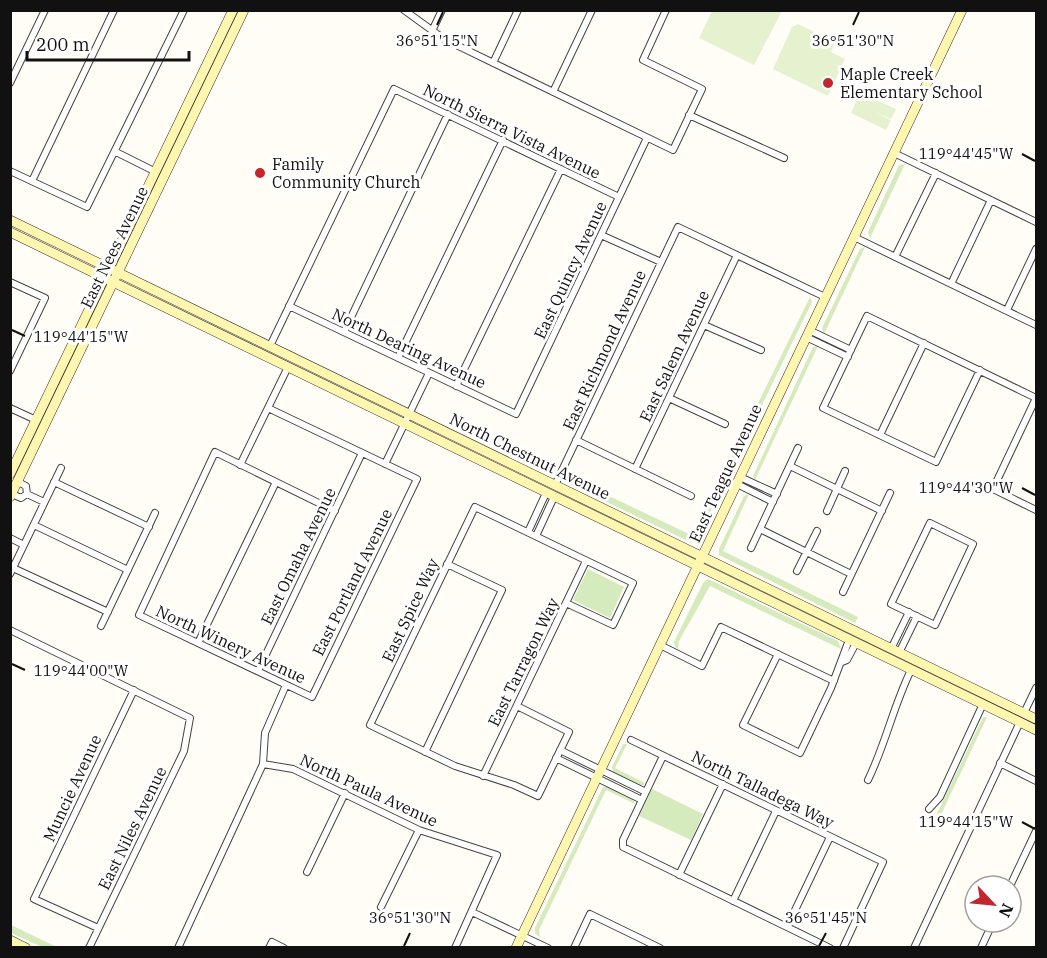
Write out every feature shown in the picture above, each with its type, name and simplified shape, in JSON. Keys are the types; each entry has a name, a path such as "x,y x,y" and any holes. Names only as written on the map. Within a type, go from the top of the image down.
{"main road":[{"name":"East Nees Avenue","path":"11,496 156,172 233,10"},
{"name":"East Nees Avenue","path":"10,474 111,275 169,167 244,10"},
{"name":"East Teague Avenue","path":"516,948 962,10"},
{"path":"169,167 166,162 185,121 191,96"},
{"name":"North Chestnut Avenue","path":"10,220 245,346 911,670 983,704 991,702 1022,718 1036,730"},
{"name":"North Chestnut Avenue","path":"10,232 270,346 703,556 895,651 1022,718 1036,719"},
{"path":"245,346 253,344 263,349 270,346"},
{"path":"18,482 22,461 38,429 36,420"},
{"path":"476,459 510,469 549,488 555,484"},
{"path":"853,642 858,638 886,651 895,651"},
{"path":"1022,718 1036,724"},
{"path":"10,940 26,948"},
{"path":"10,946 15,948"}],"street":[{"path":"10,83 45,10"},
{"path":"32,181 114,10"},
{"path":"10,171 87,207 184,10"},
{"path":"404,10 432,31 492,63 673,150 702,88 642,60 666,10"},
{"path":"432,31 442,10"},
{"path":"492,63 518,10"},
{"path":"554,92 592,10"},
{"name":"North Sierra Vista Avenue","path":"289,306 394,90 619,197"},
{"path":"344,332 448,114"},
{"path":"689,115 784,158"},
{"name":"East Quincy Avenue","path":"516,414 647,138"},
{"path":"398,358 503,141"},
{"path":"116,152 156,172"},
{"path":"894,153 1036,222"},
{"path":"456,386 561,169"},
{"path":"896,257 936,173"},
{"path":"951,284 991,200"},
{"name":"East Richmond Avenue","path":"555,484 678,226 737,255"},
{"path":"601,235 661,262"},
{"path":"854,237 1036,325"},
{"path":"1007,310 1036,249"},
{"path":"737,255 825,297"},
{"name":"East Salem Avenue","path":"635,469 737,255"},
{"path":"10,282 45,298 10,371"},
{"path":"270,346 289,306"},
{"name":"North Dearing Avenue","path":"289,306 516,414"},
{"path":"980,370 936,462 823,408 867,316 924,343 980,370 1036,398 993,489 1036,510"},
{"path":"704,325 761,350"},
{"path":"808,334 850,353"},
{"path":"880,435 924,343"},
{"path":"288,367 240,465 334,511"},
{"path":"268,408 385,464 429,373"},
{"path":"669,398 725,423"},
{"path":"10,408 36,420"},
{"path":"576,440 691,496"},
{"path":"752,548 798,448"},
{"name":"North Winery Avenue","path":"240,465 215,452 139,615 312,697"},
{"name":"East Omaha Avenue","path":"258,671 362,453"},
{"name":"East Portland Avenue","path":"312,697 417,479 385,464"},
{"path":"790,466 882,511"},
{"path":"61,468 12,571 108,612"},
{"path":"827,511 845,471"},
{"path":"738,481 762,487 777,494"},
{"path":"738,481 773,502"},
{"path":"18,482 26,486 27,494"},
{"path":"54,482 149,527"},
{"path":"198,643 276,482"},
{"path":"758,495 762,487"},
{"path":"843,592 890,493"},
{"path":"27,494 44,502"},
{"path":"11,496 21,498 27,494"},
{"path":"550,495 538,509 528,532 633,583 613,624 566,603"},
{"path":"536,536 546,513 550,495"},
{"name":"East Spice Way","path":"425,752 370,725 475,507 528,532"},
{"path":"538,509 546,513"},
{"path":"101,626 155,513"},
{"path":"930,523 973,544 935,625 917,616 891,604 930,523"},
{"path":"34,525 128,570"},
{"path":"760,529 851,574"},
{"path":"797,571 817,531"},
{"path":"10,538 24,545"},
{"name":"East Tarragon Way","path":"483,776 586,561"},
{"path":"447,564 502,590 425,752 483,776 514,785 537,796 569,732 517,706"},
{"path":"895,651 909,612"},
{"path":"895,651 910,631 917,616"},
{"path":"660,645 702,666 721,627 834,681"},
{"path":"902,627 910,631"},
{"path":"10,630 134,690"},
{"path":"778,654 743,725 800,753 834,681 842,662 841,657 853,642"},
{"path":"868,780 886,741 896,700 911,670"},
{"path":"178,948 263,764 265,733 286,685"},
{"path":"914,948 1036,688"},
{"name":"East Niles Avenue","path":"88,948 184,751 190,718 134,690"},
{"name":"Muncie Avenue","path":"98,928 34,898 134,690"},
{"path":"929,809 940,797 983,704"},
{"name":"North Talladega Way","path":"631,740 883,862 843,948"},
{"path":"560,750 581,760 598,774 642,800"},
{"path":"663,756 623,840 623,847 830,948"},
{"path":"556,758 577,768 624,782 646,792"},
{"path":"577,768 581,760"},
{"path":"1000,763 1036,781"},
{"name":"North Paula Avenue","path":"263,764 293,769 419,830 497,855 472,912"},
{"path":"621,789 624,782"},
{"path":"679,875 723,784"},
{"path":"306,872 345,794"},
{"path":"733,901 777,811"},
{"path":"381,907 419,830"},
{"path":"1016,874 1036,831"},
{"path":"787,927 830,837"},
{"path":"455,948 472,912 548,948"},
{"path":"574,948 590,914 660,948"},
{"path":"981,948 987,934"},
{"path":"271,945 284,948"}],"green space":[{"path":"712,11 782,11 754,65 699,38"},
{"path":"798,24 835,42 831,52 845,59 828,96 773,69 792,27"},
{"path":"860,93 896,109 891,119 873,111 891,120 886,130 851,113"},
{"path":"905,164 870,238 868,232 899,165"},
{"path":"865,247 824,334 822,328 860,249"},
{"path":"810,297 812,302 697,539 690,542 567,483 565,475 691,535 694,534"},
{"path":"818,346 755,480 753,476 813,347"},
{"path":"749,494 723,551 858,617 855,623 719,555 719,549 744,496"},
{"path":"588,569 624,587 610,618 573,600"},
{"path":"708,579 838,641 841,649 710,586 679,641 678,649 674,642 703,583"},
{"path":"983,717 987,717 939,819 935,818"},
{"path":"623,744 627,744 615,768 645,783 643,785 639,786 613,772 612,767"},
{"path":"603,787 608,787 633,799 635,804 606,790 539,930 540,938 535,933 535,928"},
{"path":"652,789 703,814 691,840 639,816"},
{"path":"11,925 57,947 42,947 11,933"}],"place":[{"name":"Maple Creek Elementary School","path":"828,83"},
{"name":"Family Community Church","path":"260,173"}]}
